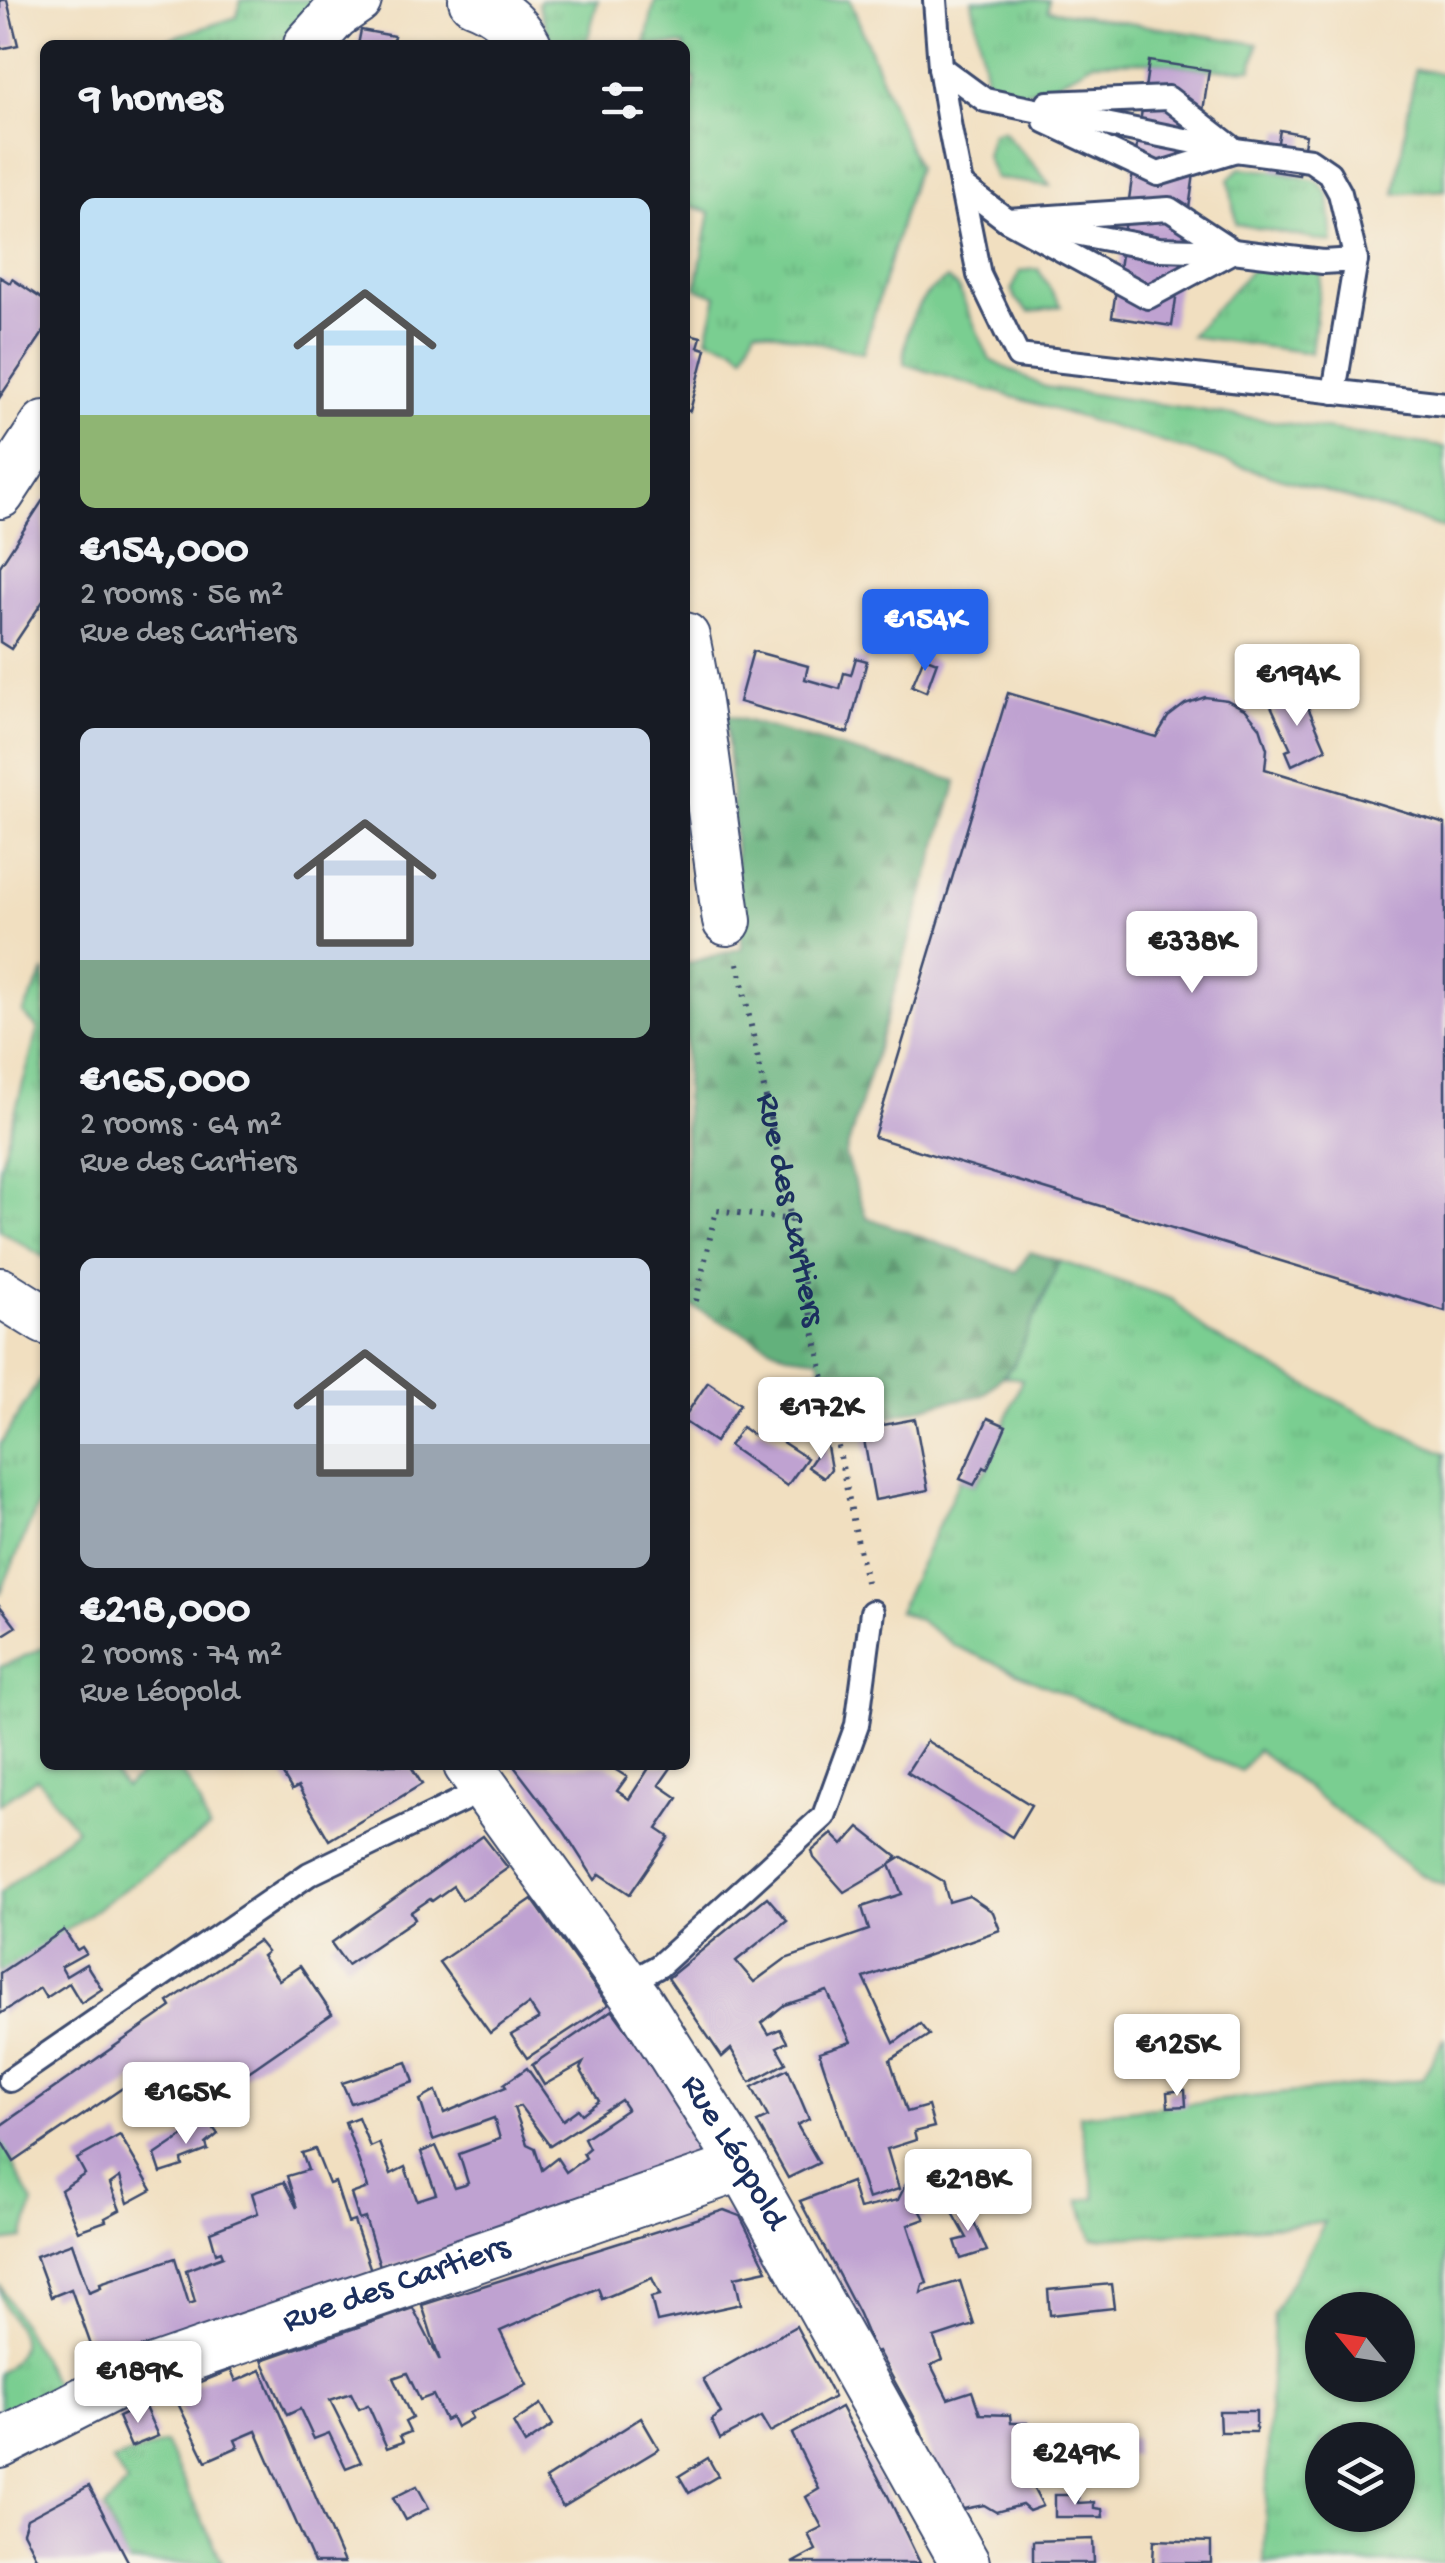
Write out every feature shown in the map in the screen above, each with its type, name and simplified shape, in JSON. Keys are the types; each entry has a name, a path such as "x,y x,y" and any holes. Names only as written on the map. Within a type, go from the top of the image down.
{"street":[{"path":"312,40 335,15 357,0"},
{"path":"474,0 514,25 524,40"},
{"path":"0,494 40,433"},
{"path":"690,661 727,921"},
{"path":"0,1292 40,1317"},
{"name":"Rue Léopold","path":"476,1777 626,1985 743,2166 965,2563"},
{"name":"Rue des Cartiers","path":"0,2444 132,2377 743,2166"}],"lane":[{"path":"935,0 940,67 980,275 1018,356 1445,404"},
{"path":"940,67 985,100 1236,150 1310,160 1330,172 1340,193 1356,260 1334,392"},
{"path":"1010,105 1168,98 1236,150"},
{"path":"1010,105 1158,174 1236,150"},
{"path":"962,185 1007,220 1148,296 1233,252"},
{"path":"1007,220 1169,208 1233,252"},
{"path":"1007,220 1159,248 1323,262 1356,260"},
{"path":"626,1985 660,1966 824,1816 857,1726 872,1612"},
{"path":"10,2080 309,1874 476,1777"}],"path":[{"name":"Rue des Cartiers","path":"727,921 872,1612"},
{"path":"696,1301 716,1210 791,1220"}],"green space":[{"path":"241,0 322,0 288,40 165,40 237,17"},
{"path":"598,0 587,40 550,40 538,3"},
{"path":"655,0 850,0 917,167 863,353 756,328 744,355 735,347 707,338 717,296 696,288 710,212 690,206 690,101 696,79 690,77 690,40 646,40"},
{"path":"972,0 1049,0 1048,10 1258,44 1252,69 1209,70 1149,61 1094,62 1054,84 1021,93 1005,90 986,79"},
{"path":"1415,69 1445,74 1445,190 1395,194"},
{"path":"1003,130 1050,186 995,178 986,156 992,133"},
{"path":"1240,168 1318,181 1329,196 1333,243 1236,224 1229,179"},
{"path":"1265,255 1323,262 1311,353 1190,336"},
{"path":"1038,269 1061,306 1030,312 1016,300 1012,290 1020,271"},
{"path":"947,279 958,288 990,360 1045,387 1445,447 1445,528 904,364 906,338 914,314 927,294"},
{"path":"726,715 957,781 845,1156 866,1217 1016,1272 1030,1252 1059,1261 1013,1366 983,1395 938,1403 835,1433 819,1358 786,1354 690,1306 690,963 742,948"},
{"path":"40,981 40,1255 0,1230 0,1167 38,1029 23,1013"},
{"path":"1059,1261 1172,1299 1209,1334 1445,1453 1445,1886 1419,1874 1257,1750 1241,1771 955,1646 919,1620 898,1611 960,1479 974,1485 987,1469 1022,1379 1002,1376 1042,1304"},
{"path":"40,1379 40,1500 0,1594 0,1445"},
{"path":"40,1649 40,1770 111,1770 125,1787 146,1770 178,1770 189,1783 209,1829 0,1977 0,1893 76,1829 37,1778 0,1804 0,1667"},
{"path":"1445,2037 1445,2563 1264,2563 1273,2314 1325,2222 1092,2239 1079,2200 1096,2198 1079,2115 1422,2079"},
{"path":"0,2128 33,2203 23,2239 0,2242"},
{"path":"0,2285 59,2392 0,2419 0,2373 14,2360 21,2339 2,2299"},
{"path":"165,2443 223,2563 128,2563 104,2509 127,2484 112,2461"}],"building":[{"path":"0,0 7,0 18,45 0,49"},
{"path":"361,30 394,36 393,40 359,40"},
{"path":"1149,61 1209,70 1172,326 1112,317"},
{"path":"1280,130 1306,135 1299,175 1273,171"},
{"path":"0,277 10,283 12,279 40,298 40,337 0,397"},
{"path":"690,334 701,337 698,347 706,349 690,411"},
{"path":"40,505 40,606 11,649 0,642 0,566"},
{"path":"753,651 808,666 805,679 840,689 844,673 851,675 856,658 867,661 848,733 739,702"},
{"path":"924,657 937,662 926,692 912,686"},
{"path":"1281,690 1291,711 1307,705 1326,749 1292,765 1286,751 1291,749 1267,697"},
{"path":"1008,693 1156,737 1168,717 1185,704 1205,697 1227,700 1246,710 1260,727 1267,749 1265,769 1445,824 1445,1311 874,1137"},
{"path":"708,1382 740,1404 715,1442 690,1425 690,1409"},
{"path":"988,1418 1006,1426 987,1469 984,1467 974,1485 960,1479"},
{"path":"915,1419 928,1490 875,1500 862,1429"},
{"path":"742,1427 753,1435 759,1427 807,1458 787,1486 729,1446"},
{"path":"826,1441 831,1469 824,1478 808,1467"},
{"path":"0,1606 16,1627 0,1637"},
{"path":"927,1741 1031,1805 1012,1837 907,1772"},
{"path":"280,1770 413,1770 422,1784 329,1840 298,1787 292,1790"},
{"path":"517,1770 616,1770 627,1777 617,1791 629,1799 648,1770 670,1770 659,1785 678,1798 657,1829 669,1837 630,1894 600,1874 595,1880"},
{"path":"859,1827 897,1857 891,1864 902,1857 943,1881 949,1902 969,1896 993,1912 1000,1930 864,1978 894,2043 920,2024 929,2035 890,2060 907,2112 928,2106 934,2127 914,2132 916,2140 887,2149 899,2189 868,2199 819,2052 851,2042 827,1991 784,2005 762,2023 769,2034 780,2029 787,2042 777,2047 786,2063 750,2082 731,2049 722,2057 668,1978 767,1897 787,1920 736,1961 754,1982 785,1959 869,1930 862,1907 902,1894 890,1865 844,1892 812,1851 832,1834 843,1845"},
{"path":"483,1836 508,1868 462,1900 453,1886 430,1899 411,1912 415,1919 347,1965 331,1943"},
{"path":"532,1899 608,2005 527,2058 511,2035 539,2019 529,2004 490,2033 439,1962"},
{"path":"64,1930 77,1950 82,1947 86,1953 61,1967 66,1976 86,1964 102,1989 81,2003 69,1983 46,1998 40,1988 0,2014 0,1973"},
{"path":"258,1941 267,1952 262,1956 279,1980 300,1966 332,2014 182,2118 149,2070 14,2162 0,2139 0,2126"},
{"path":"612,2010 642,2051 649,2047 711,2152 636,2193 381,2269 365,2218 359,2220 351,2194 368,2188 345,2122 358,2117 370,2147 379,2143 391,2174 405,2167 417,2200 436,2194 421,2152 436,2146 455,2188 468,2183 459,2154 500,2139 494,2118 433,2140 420,2100 436,2091 444,2113 506,2087 504,2084 527,2068 563,2120 578,2109 582,2114 599,2101 580,2069 583,2063 544,2085 532,2065","holes":["621,2100 627,2109 584,2138 589,2148 583,2153 586,2158 566,2172 557,2158 542,2170 514,2108 520,2106 550,2146"]},
{"path":"407,2062 414,2082 351,2103 342,2083"},
{"path":"788,2069 809,2119 797,2125 819,2163 788,2178 757,2122 768,2117 752,2087"},
{"path":"1185,2090 1186,2106 1168,2107 1167,2092"},
{"path":"207,2120 218,2134 206,2144 208,2150 182,2160 183,2166 161,2173 155,2155"},
{"path":"120,2135 152,2190 128,2203 120,2177 110,2184 120,2210 106,2221 78,2231 61,2190 85,2174 77,2159"},
{"path":"315,2149 329,2184 335,2182 348,2223 354,2221 372,2273 98,2365 71,2289 51,2297 36,2256 72,2243 89,2292 101,2287 100,2283 175,2258 189,2304 195,2302 186,2270 223,2256 221,2251 216,2253 210,2232 258,2213 252,2193 284,2182 297,2208 287,2176 308,2170 302,2153"},
{"path":"851,2182 859,2209 898,2200 906,2184 925,2219 908,2225 927,2283 921,2293 960,2281 974,2325 934,2338 942,2360 931,2365 948,2399 972,2391 980,2414 1010,2415 1011,2423 1027,2423 1028,2447 1048,2444 1050,2462 1024,2460 1043,2506 1029,2511 1022,2505 996,2512 984,2505 953,2511 919,2426 878,2351 875,2352 800,2201"},
{"path":"966,2204 987,2251 961,2259 955,2241 967,2238 951,2209"},
{"path":"724,2210 740,2216 767,2270 735,2277 741,2304 657,2322 651,2297 660,2295 652,2278 602,2299 598,2288 500,2331 527,2385 469,2413 472,2418 456,2427 451,2417 445,2420 433,2395 420,2400 407,2373 393,2378 412,2418 405,2422 410,2432 400,2436 403,2442 387,2448 368,2405 359,2409 351,2393 330,2400 361,2462 346,2468 329,2433 314,2439 300,2409 287,2415 262,2360 413,2308 440,2361 422,2305"},
{"path":"1111,2284 1114,2308 1050,2315 1048,2290"},
{"path":"796,2326 834,2397 770,2432 761,2417 720,2439 711,2420 721,2413 703,2379"},
{"path":"231,2370 236,2381 261,2370 344,2563 314,2563 256,2431 235,2440 238,2447 206,2461 173,2393"},
{"path":"541,2404 553,2425 525,2444 513,2423"},
{"path":"144,2405 158,2436 131,2447 118,2417"},
{"path":"841,2407 920,2563 792,2563 816,2550 808,2534 822,2527 806,2497 819,2489 792,2434"},
{"path":"1219,2411 1256,2411 1256,2432 1220,2432"},
{"path":"641,2418 659,2449 563,2507 545,2479"},
{"path":"1135,2438 1135,2455 1111,2455 1110,2439"},
{"path":"708,2458 718,2476 689,2493 679,2476"},
{"path":"89,2486 129,2563 39,2563 23,2532 27,2519"},
{"path":"417,2486 429,2508 405,2520 393,2498"},
{"path":"1055,2495 1078,2495 1078,2503 1094,2502 1094,2508 1102,2509 1103,2517 1055,2517"},
{"path":"1093,2539 1094,2563 1033,2563 1033,2541"},
{"path":"1154,2540 1211,2542 1211,2563 1153,2563"}]}
